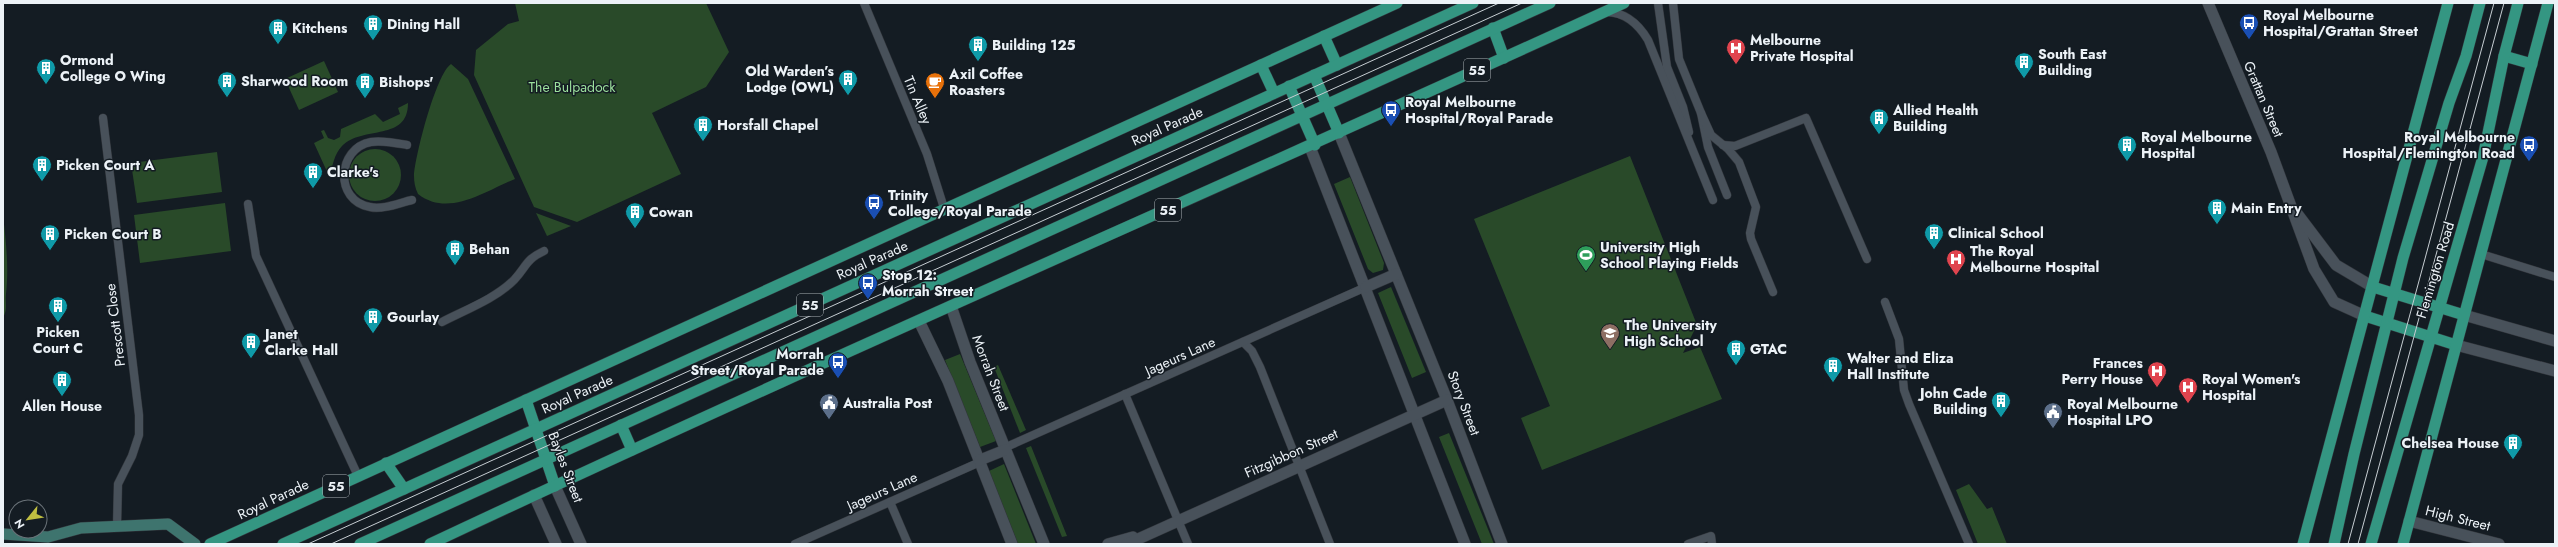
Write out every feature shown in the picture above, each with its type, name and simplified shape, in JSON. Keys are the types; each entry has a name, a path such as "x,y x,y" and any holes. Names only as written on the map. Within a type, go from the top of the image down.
{"main road":[{"name":"Royal Parade","path":"210,544 944,208 1397,3"},
{"name":"Royal Parade","path":"286,543 535,428 1473,3"},
{"name":"55","path":"360,544 1550,3"},
{"name":"55","path":"430,544 632,450 951,306 1312,146 1624,3"},
{"path":"2303,544 2448,3"},
{"path":"2334,544 2354,454 2393,294 2446,111 2466,56 2480,3"},
{"name":"Flemington Road","path":"2371,544 2486,144 2504,56 2518,3"},
{"path":"2403,544 2548,3"},
{"path":"1493,28 1504,58"},
{"path":"1324,36 1337,65"},
{"path":"2504,56 2532,64"},
{"path":"1261,65 1274,94"},
{"path":"1314,75 1339,133"},
{"path":"1289,86 1302,116 1312,146"},
{"name":"Grattan Street","path":"2373,287 2464,315"},
{"name":"Grattan Street","path":"2365,316 2456,345"},
{"name":"Bayles Street","path":"526,400 555,486"},
{"path":"621,425 632,450"},
{"path":"386,463 404,489"},
{"path":"3,534 52,540 81,528 168,524 195,544"}],"street":[{"name":"Grattan Street","path":"2208,3 2292,206 2306,253 2325,289 2340,306 2365,316"},
{"name":"Story Street","path":"1339,133 1447,400 1502,544"},
{"path":"1312,146 1465,544"},
{"name":"Grattan Street","path":"2292,206 2336,265 2373,287"},
{"path":"1366,287 1396,274"},
{"name":"Morrah Street","path":"951,306 970,362 1044,544"},
{"path":"2464,315 2555,341"},
{"path":"919,321 948,381 1012,544"},
{"path":"2456,345 2555,371"},
{"name":"Fitzgibbon Street","path":"1127,544 1298,465 1447,400"},
{"path":"980,461 1005,449"},
{"name":"Bayles Street","path":"555,486 581,544"},
{"path":"534,495 556,544"},
{"name":"High Street","path":"2409,521 2499,544"},
{"name":"Fitzgibbon Street","path":"1108,544 1148,533"}],"lane":[{"name":"Tin Alley","path":"864,3 927,154 944,208"},
{"path":"1658,3 1668,67 1683,107 1696,158"},
{"path":"1673,3 1679,59 1711,135 1739,162 1756,207 1750,233 1751,239 1773,292"},
{"path":"1604,12 1616,13 1626,17 1646,36 1713,200"},
{"path":"1701,113 1709,150 1727,195"},
{"name":"Prescott Close","path":"103,118 139,415 139,435 132,456 118,484 117,526"},
{"path":"1723,145 1735,146 1806,118 1867,259"},
{"path":"407,145 371,142 358,147 348,156 344,168 344,181 349,194 369,207 383,207 412,200"},
{"path":"248,204 256,256 358,476"},
{"path":"442,322 498,292 514,280 530,258 544,251"},
{"path":"2481,254 2555,277"},
{"name":"Jageurs Lane","path":"1005,449 1366,287"},
{"path":"1885,302 1899,339 1904,390 1969,544"},
{"path":"1243,342 1252,351 1260,367 1330,544"},
{"path":"1125,394 1188,544"},
{"name":"Jageurs Lane","path":"795,544 980,461"},
{"path":"890,502 908,544"},
{"path":"1688,544 1711,536 1712,544"}],"green space":[{"name":"The Bulpadock","path":"515,3 706,3 729,52 706,87 652,113 681,174 577,222 534,207 474,75 476,50 508,24 519,21"},
{"path":"324,61 338,92 299,110 285,79"},
{"path":"451,64 468,79 515,179 467,200 454,203 442,203 430,201 418,194 414,176 418,151 427,116 439,83 445,71"},
{"path":"408,103 406,115 401,123 393,128 361,136 342,146 335,156 329,176 314,143 324,138 321,131 324,130 328,138 334,140 340,137 341,129 375,114 383,122 400,114 398,108"},
{"path":"370,149 380,149 394,156 401,170 401,180 394,194 380,201 370,201 360,197 353,190 349,180 349,170 353,160 360,153"},
{"path":"217,152 222,192 137,203 131,163"},
{"name":"University High School Playing Fields","path":"1630,156 1697,325 1683,353 1700,347 1722,399 1542,470 1521,418 1550,406 1474,219"},
{"path":"1350,177 1384,263 1383,270 1373,273 1368,269 1334,184"},
{"path":"225,203 231,251 140,263 134,215"},
{"path":"536,213 571,226 547,236"},
{"path":"3,215 7,274 6,309 3,318"},
{"path":"1391,287 1426,372 1412,378 1378,293"},
{"path":"960,354 996,441 980,447 945,360"},
{"path":"998,365 1026,430 1020,433 994,367"},
{"path":"1449,433 1494,544 1482,544 1439,437"},
{"path":"1031,446 1067,536 1062,537 1026,448"},
{"path":"1004,464 1036,544 1018,544 989,471"},
{"path":"1969,484 1987,509 1992,507 2007,544 1978,544 1956,490"}],"tram line":[{"path":"308,544 1499,3"},
{"path":"331,544 1522,3"},
{"path":"2348,544 2494,3"},
{"path":"2358,544 2504,3"}],"place":[{"name":"Royal Melbourne Hospital/Grattan Street","path":"2249,40"},
{"name":"Dining Hall","path":"373,41"},
{"name":"Kitchens","path":"278,45"},
{"name":"Building 125","path":"978,62"},
{"name":"Melbourne Private Hospital","path":"1736,65"},
{"name":"South East Building","path":"2024,79"},
{"name":"Ormond College O Wing","path":"46,85"},
{"name":"Old Warden’s Lodge (OWL)","path":"848,96"},
{"name":"Sharwood Room","path":"227,98"},
{"name":"Bishops'","path":"365,99"},
{"name":"Axil Coffee Roasters","path":"935,99"},
{"name":"Royal Melbourne Hospital/Royal Parade","path":"1391,127"},
{"name":"Allied Health Building","path":"1879,135"},
{"name":"Horsfall Chapel","path":"703,142"},
{"name":"Royal Melbourne Hospital","path":"2127,162"},
{"name":"Royal Melbourne Hospital/Flemington Road","path":"2529,162"},
{"name":"Picken Court A","path":"42,182"},
{"name":"Clarke's","path":"313,189"},
{"name":"Trinity College/Royal Parade","path":"874,220"},
{"name":"Main Entry","path":"2217,225"},
{"name":"Cowan","path":"635,229"},
{"name":"Clinical School","path":"1934,250"},
{"name":"Picken Court B","path":"50,251"},
{"name":"Behan","path":"455,266"},
{"name":"University High School Playing Fields","path":"1586,272"},
{"name":"The Royal Melbourne Hospital","path":"1956,276"},
{"name":"Stop 12: Morrah Street","path":"868,300"},
{"name":"Picken Court C","path":"58,323"},
{"name":"Gourlay","path":"373,334"},
{"name":"The University High School","path":"1610,350"},
{"name":"Janet Clarke Hall","path":"251,359"},
{"name":"GTAC","path":"1736,366"},
{"name":"Morrah Street/Royal Parade","path":"838,379"},
{"name":"Walter and Eliza Hall Institute","path":"1833,383"},
{"name":"Frances Perry House","path":"2157,388"},
{"name":"Allen House","path":"62,397"},
{"name":"Royal Women's Hospital","path":"2188,404"},
{"name":"John Cade Building","path":"2001,418"},
{"name":"Australia Post","path":"829,420"},
{"name":"Royal Melbourne Hospital LPO","path":"2053,429"},
{"name":"Chelsea House","path":"2513,460"}]}
